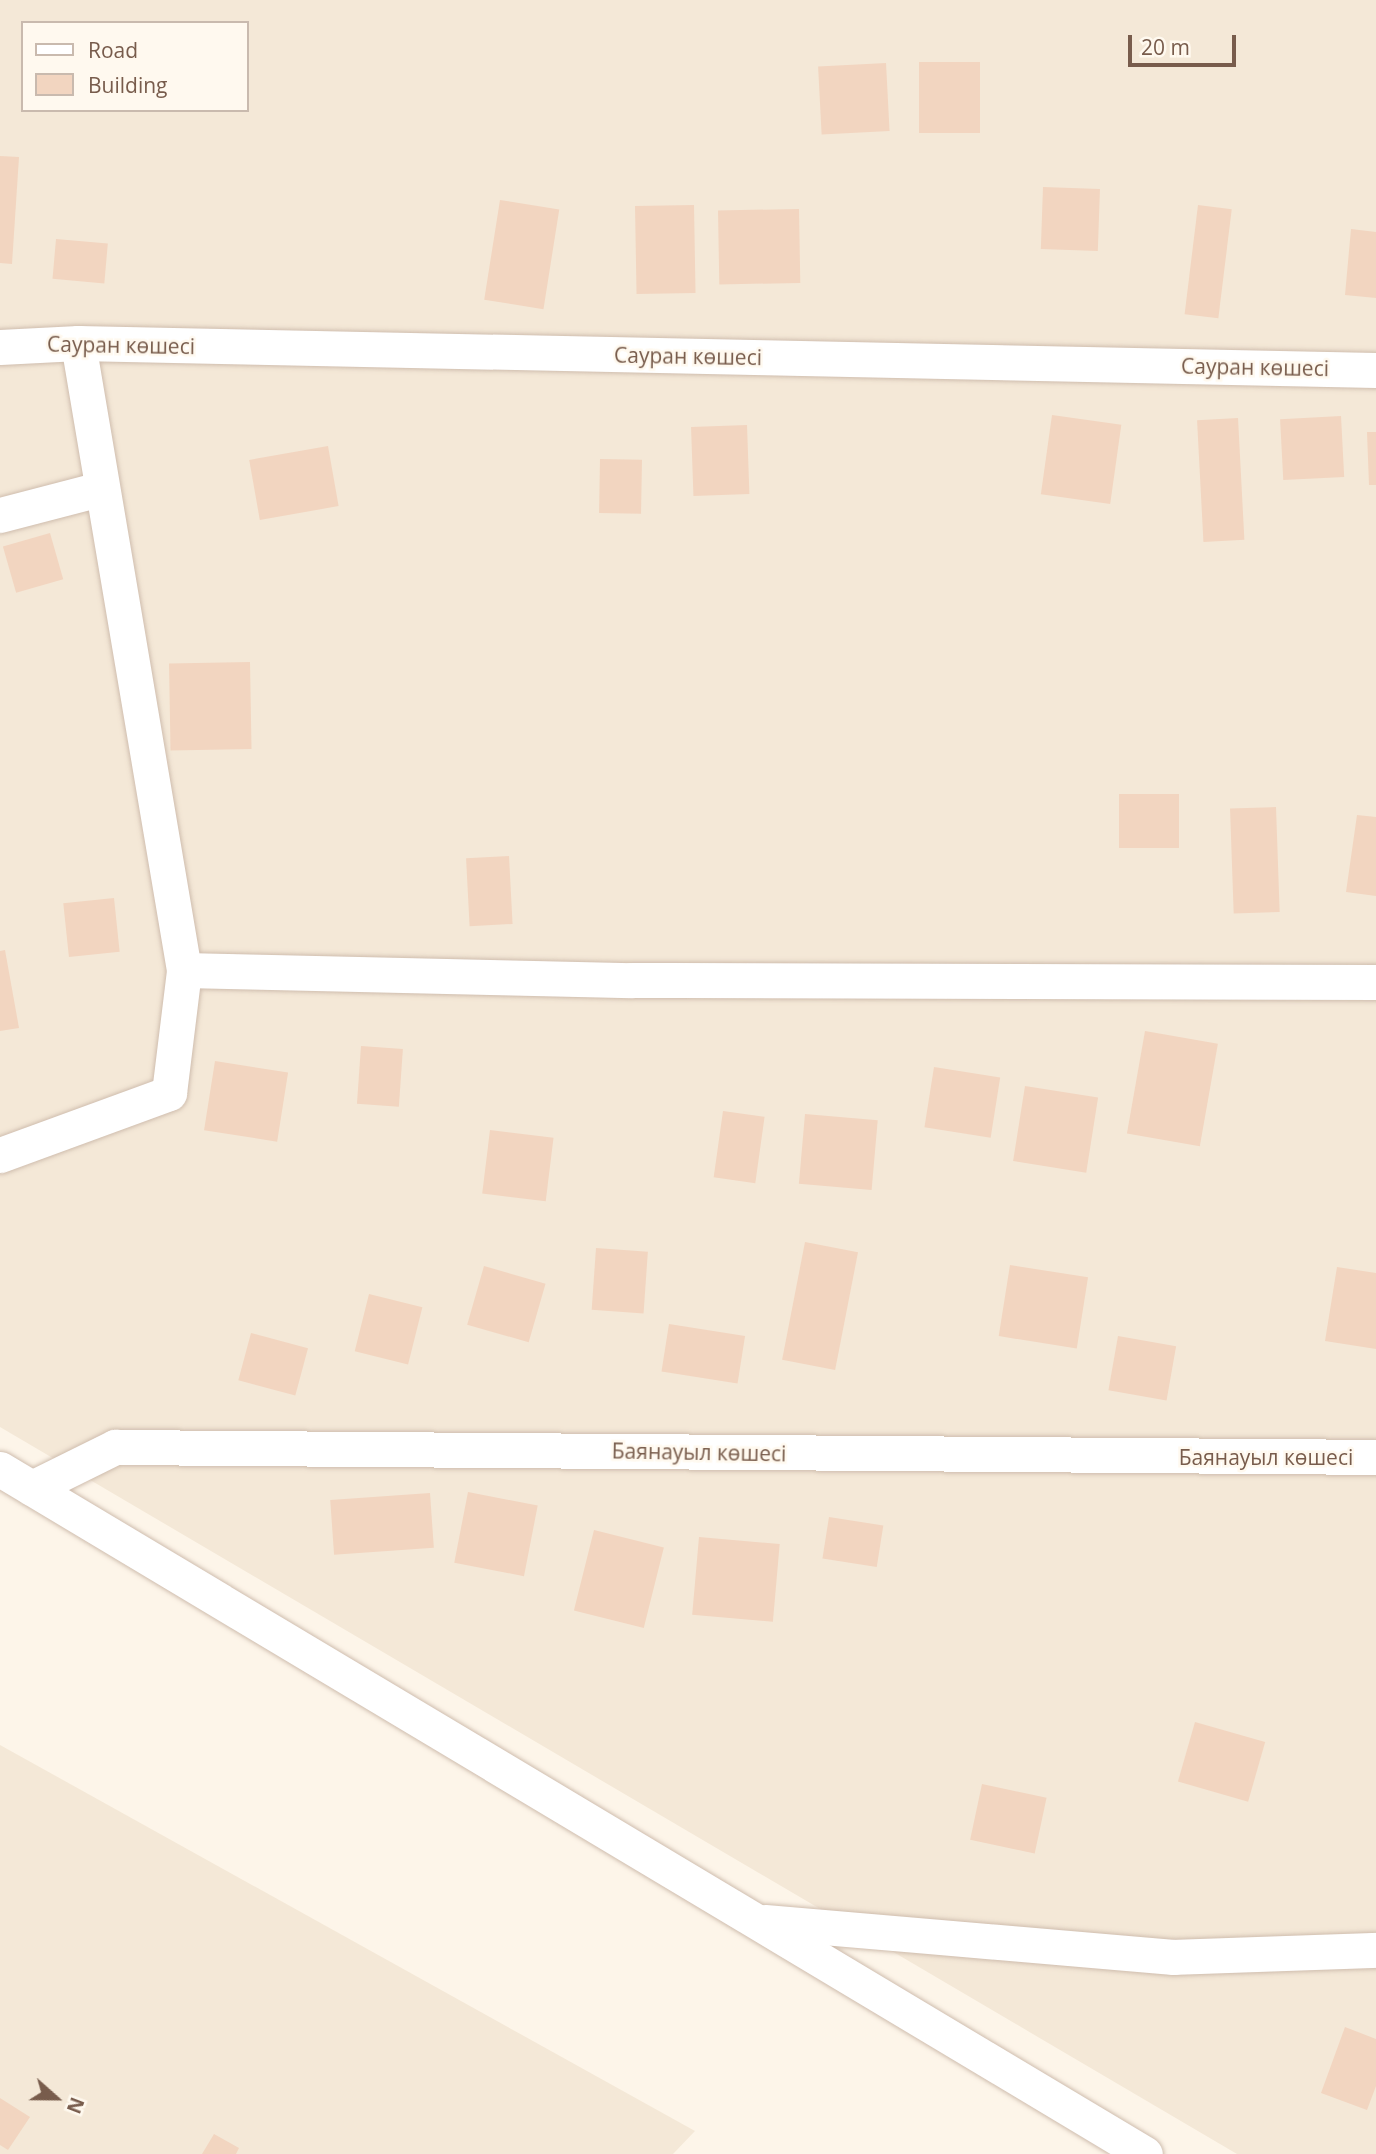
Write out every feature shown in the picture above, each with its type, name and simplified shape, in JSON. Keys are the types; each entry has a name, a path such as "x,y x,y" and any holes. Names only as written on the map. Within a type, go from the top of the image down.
{"street":[{"name":"Сауран көшесі","path":"0,347 78,343 1376,370"},
{"path":"0,1154 169,1093 184,970 100,489 78,343"},
{"path":"0,515 100,489"},
{"path":"184,970 632,980 1376,982"},
{"name":"Баянауыл көшесі","path":"32,1488 115,1447 1376,1457"},
{"path":"0,1469 1145,2154"},
{"path":"755,1921 1174,1957 1376,1950"}],"shaded area":[{"path":"0,0 1376,0 1376,2154 1237,2154 0,1427"},
{"path":"0,1745 695,2131 673,2154 0,2154"}],"building":[{"path":"919,62 980,62 980,133 919,133"},
{"path":"886,63 890,131 822,134 818,67"},
{"path":"0,156 19,157 12,264 0,263"},
{"path":"1043,187 1100,189 1098,251 1041,249"},
{"path":"500,200 559,209 543,309 484,300"},
{"path":"694,205 696,293 637,294 635,206"},
{"path":"1198,205 1232,209 1218,318 1185,314"},
{"path":"799,209 800,283 719,284 718,210"},
{"path":"1351,229 1376,232 1376,298 1345,295"},
{"path":"56,239 108,244 104,283 53,279"},
{"path":"1052,415 1121,425 1110,504 1041,494"},
{"path":"1341,416 1344,477 1283,480 1280,419"},
{"path":"1238,418 1244,540 1203,542 1197,420"},
{"path":"747,425 749,494 693,496 691,427"},
{"path":"1367,432 1376,432 1376,485 1369,485"},
{"path":"328,446 339,506 260,520 249,460"},
{"path":"600,459 642,460 641,514 599,513"},
{"path":"50,533 63,579 16,593 3,547"},
{"path":"250,662 252,749 171,750 169,663"},
{"path":"1119,794 1179,794 1179,848 1119,848"},
{"path":"1276,807 1280,912 1234,914 1230,809"},
{"path":"1357,815 1376,817 1376,896 1346,892"},
{"path":"509,856 513,924 470,926 466,858"},
{"path":"114,898 120,952 69,957 63,903"},
{"path":"5,950 19,1028 0,1031 0,951"},
{"path":"1145,1031 1218,1044 1200,1146 1127,1133"},
{"path":"361,1046 403,1049 399,1107 357,1104"},
{"path":"215,1061 288,1073 277,1142 204,1130"},
{"path":"934,1067 1000,1077 991,1138 924,1127"},
{"path":"1025,1086 1098,1098 1086,1173 1013,1161"},
{"path":"723,1111 765,1117 755,1183 714,1177"},
{"path":"805,1114 878,1120 872,1190 799,1184"},
{"path":"490,1130 554,1138 546,1201 482,1194"},
{"path":"805,1242 858,1252 835,1370 782,1360"},
{"path":"596,1248 648,1252 644,1313 592,1310"},
{"path":"1010,1265 1088,1277 1077,1348 999,1336"},
{"path":"484,1266 546,1284 529,1342 467,1325"},
{"path":"1337,1267 1376,1273 1376,1349 1325,1341"},
{"path":"369,1294 422,1307 408,1365 355,1351"},
{"path":"669,1324 745,1336 738,1383 661,1371"},
{"path":"251,1333 308,1348 295,1396 238,1380"},
{"path":"1118,1336 1176,1346 1167,1400 1108,1390"},
{"path":"468,1492 538,1506 524,1576 454,1563"},
{"path":"430,1493 434,1548 334,1555 330,1500"},
{"path":"829,1517 883,1526 877,1567 822,1558"},
{"path":"594,1530 664,1547 644,1628 574,1611"},
{"path":"699,1537 780,1544 773,1622 692,1615"},
{"path":"1195,1722 1265,1742 1248,1802 1178,1782"},
{"path":"982,1784 1047,1798 1035,1853 970,1840"},
{"path":"1345,2027 1376,2039 1376,2086 1367,2110 1321,2093"},
{"path":"0,2098 30,2117 8,2150 0,2145"},
{"path":"214,2134 239,2148 236,2154 202,2154"}]}
